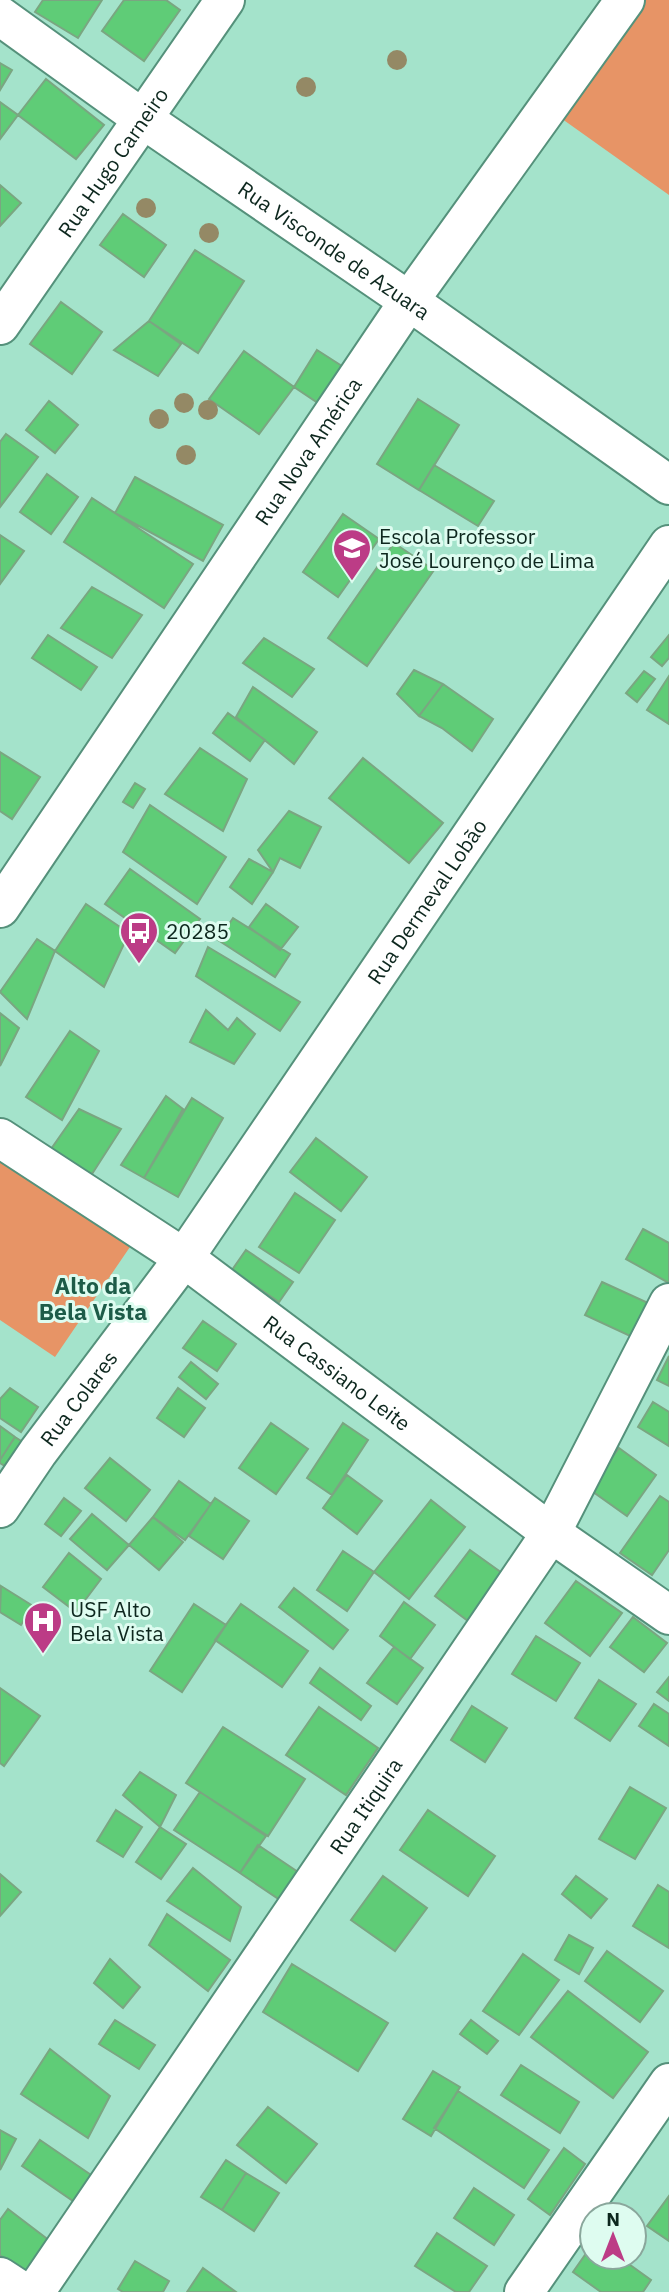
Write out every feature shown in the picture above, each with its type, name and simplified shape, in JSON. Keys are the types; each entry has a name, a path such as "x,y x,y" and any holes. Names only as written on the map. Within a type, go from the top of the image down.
{"street":[{"name":"Rua Hugo Carneiro","path":"0,325 225,0"},
{"name":"Rua Nova América","path":"0,908 409,300 625,0"},
{"name":"Rua Visconde de Azuara","path":"0,16 143,119 409,300 669,485"},
{"name":"Rua Dermeval Lobão","path":"184,1258 669,545"},
{"name":"Rua Cassiano Leite","path":"0,1139 184,1258 551,1533 669,1615"},
{"name":"Rua Colares","path":"0,1508 38,1452 184,1258"},
{"name":"Rua Itiquira","path":"35,2292 551,1533 669,1303"},
{"path":"524,2292 669,2083"},
{"path":"0,2277 23,2292"}],"shaded area":[{"path":"642,0 669,0 669,195 558,116"},
{"path":"0,1156 132,1244 55,1357 0,1320"}],"building":[{"path":"43,0 102,0 78,38 35,12"},
{"path":"124,0 166,0 180,10 144,61 102,31"},
{"path":"0,63 12,70 0,90"},
{"path":"46,79 104,125 76,159 18,115"},
{"path":"0,102 18,115 0,139"},
{"path":"0,185 21,203 0,226"},
{"path":"123,214 166,245 144,277 100,245"},
{"path":"195,250 244,281 198,353 149,321"},
{"path":"61,302 102,332 72,374 30,344"},
{"path":"149,321 181,344 158,376 114,350"},
{"path":"317,350 345,368 321,405 294,387"},
{"path":"244,351 294,387 259,434 209,399"},
{"path":"418,399 459,425 419,490 377,464"},
{"path":"49,401 78,425 55,453 26,430"},
{"path":"6,434 38,457 0,507 0,442"},
{"path":"434,465 494,501 478,526 419,490"},
{"path":"47,474 78,497 51,534 20,512"},
{"path":"135,477 223,525 203,561 115,513"},
{"path":"92,498 193,564 164,608 64,542"},
{"path":"343,514 379,539 338,597 303,572"},
{"path":"0,535 24,551 0,584"},
{"path":"394,543 434,570 367,666 328,638"},
{"path":"92,587 142,615 112,658 61,628"},
{"path":"48,635 97,667 81,690 32,658"},
{"path":"669,635 669,658 662,666 651,657"},
{"path":"264,638 314,669 292,697 243,663"},
{"path":"414,670 443,684 419,716 397,694"},
{"path":"644,671 655,679 637,702 626,693"},
{"path":"669,676 669,724 647,710"},
{"path":"443,684 493,719 472,751 442,728 419,716"},
{"path":"253,687 317,732 294,764 236,717"},
{"path":"228,713 265,740 250,761 213,733"},
{"path":"200,748 247,779 223,831 165,794"},
{"path":"0,752 40,777 12,819 0,811"},
{"path":"363,758 443,823 409,863 329,798"},
{"path":"135,783 145,789 133,808 123,802"},
{"path":"150,805 226,857 197,904 123,852"},
{"path":"289,811 321,827 300,868 280,858 273,872 258,850"},
{"path":"249,859 273,872 252,904 230,887"},
{"path":"130,869 200,919 175,953 105,904"},
{"path":"86,904 129,933 104,987 55,951"},
{"path":"266,904 298,927 280,950 249,927"},
{"path":"233,918 290,954 275,977 218,940"},
{"path":"37,939 55,951 27,1019 0,992"},
{"path":"208,947 300,1002 280,1031 196,976"},
{"path":"206,1010 228,1030 237,1018 255,1034 234,1064 190,1042"},
{"path":"0,1013 19,1028 0,1066"},
{"path":"70,1031 99,1051 62,1120 26,1097"},
{"path":"166,1096 183,1109 144,1178 121,1165"},
{"path":"192,1098 223,1118 178,1197 144,1178"},
{"path":"79,1109 121,1129 92,1174 49,1152"},
{"path":"316,1138 367,1177 341,1211 290,1172"},
{"path":"295,1193 335,1220 299,1273 259,1247"},
{"path":"643,1229 669,1243 669,1283 626,1259"},
{"path":"246,1250 293,1282 279,1302 232,1270"},
{"path":"602,1282 659,1308 643,1342 585,1315"},
{"path":"203,1321 236,1344 217,1371 183,1348"},
{"path":"669,1356 669,1386 657,1380"},
{"path":"191,1362 218,1384 206,1399 179,1377"},
{"path":"10,1388 38,1407 21,1432 0,1418 0,1399"},
{"path":"178,1388 205,1408 184,1437 157,1418"},
{"path":"653,1402 669,1412 669,1446 638,1427"},
{"path":"271,1423 308,1449 276,1494 239,1468"},
{"path":"343,1423 368,1440 332,1495 307,1478"},
{"path":"0,1426 15,1437 0,1460"},
{"path":"15,1437 32,1448 15,1472 0,1463 0,1460"},
{"path":"619,1448 656,1475 627,1516 589,1489"},
{"path":"110,1458 150,1490 126,1521 85,1488"},
{"path":"347,1475 382,1501 357,1534 323,1508"},
{"path":"179,1481 211,1504 185,1540 153,1517"},
{"path":"660,1496 669,1502 669,1550 652,1575 620,1553"},
{"path":"64,1498 81,1511 61,1536 45,1524"},
{"path":"215,1498 249,1521 223,1559 189,1536"},
{"path":"431,1500 465,1527 409,1599 374,1572"},
{"path":"92,1514 129,1545 107,1570 70,1539"},
{"path":"153,1517 183,1542 159,1570 129,1545"},
{"path":"470,1550 502,1573 468,1621 435,1596"},
{"path":"343,1551 374,1572 347,1611 317,1590"},
{"path":"69,1553 101,1579 76,1612 43,1587"},
{"path":"576,1581 622,1613 590,1656 545,1623"},
{"path":"1,1586 33,1606 21,1625 0,1612"},
{"path":"294,1588 348,1630 333,1649 279,1607"},
{"path":"404,1602 435,1625 410,1659 380,1636"},
{"path":"194,1604 226,1625 182,1692 150,1671"},
{"path":"241,1604 308,1651 282,1687 215,1640"},
{"path":"633,1617 667,1643 644,1672 610,1647"},
{"path":"536,1636 580,1663 556,1701 512,1674"},
{"path":"394,1647 423,1668 397,1704 367,1683"},
{"path":"320,1668 371,1706 361,1720 310,1683"},
{"path":"669,1677 669,1701 657,1692"},
{"path":"599,1680 636,1704 610,1741 575,1718"},
{"path":"0,1688 40,1716 4,1766 0,1763"},
{"path":"654,1704 669,1714 669,1746 639,1726"},
{"path":"472,1706 507,1728 485,1762 451,1740"},
{"path":"319,1707 378,1748 346,1795 286,1755"},
{"path":"223,1727 305,1779 268,1836 186,1783"},
{"path":"140,1772 176,1795 160,1827 123,1795"},
{"path":"630,1787 666,1808 635,1859 599,1839"},
{"path":"200,1792 266,1836 240,1873 174,1830"},
{"path":"116,1810 142,1827 123,1857 97,1841"},
{"path":"428,1810 495,1856 468,1896 400,1850"},
{"path":"160,1827 186,1844 161,1879 136,1862"},
{"path":"258,1845 301,1874 283,1902 240,1873"},
{"path":"193,1868 241,1907 230,1941 167,1901"},
{"path":"0,1874 21,1892 0,1916"},
{"path":"383,1876 427,1908 395,1951 351,1920"},
{"path":"576,1876 607,1899 591,1918 562,1894"},
{"path":"658,1885 669,1892 669,1948 633,1926"},
{"path":"167,1914 230,1960 208,1991 149,1945"},
{"path":"569,1935 593,1948 579,1974 555,1960"},
{"path":"607,1951 663,1991 640,2022 585,1981"},
{"path":"523,1954 559,1980 519,2035 483,2011"},
{"path":"110,1959 140,1987 123,2008 94,1983"},
{"path":"292,1964 388,2023 358,2071 263,2012"},
{"path":"568,1991 648,2052 613,2098 531,2037"},
{"path":"115,2020 155,2045 139,2069 99,2044"},
{"path":"471,2020 498,2041 487,2054 460,2034"},
{"path":"50,2049 110,2096 88,2138 21,2094"},
{"path":"521,2065 579,2102 560,2133 501,2095"},
{"path":"433,2071 460,2087 431,2136 403,2119"},
{"path":"458,2091 549,2150 524,2188 434,2128"},
{"path":"268,2107 317,2144 286,2183 237,2145"},
{"path":"0,2130 16,2139 0,2170"},
{"path":"40,2140 94,2177 76,2203 22,2166"},
{"path":"564,2148 585,2164 550,2215 528,2199"},
{"path":"226,2160 246,2173 222,2210 201,2197"},
{"path":"246,2173 279,2193 254,2231 222,2210"},
{"path":"474,2188 514,2215 494,2245 454,2218"},
{"path":"669,2196 669,2241 648,2225"},
{"path":"8,2209 63,2251 38,2283 0,2255 0,2220"},
{"path":"437,2233 487,2266 469,2292 456,2292 415,2266"},
{"path":"135,2261 169,2281 163,2292 123,2292 118,2289"},
{"path":"578,2265 578,2271 638,2271 651,2280 643,2292 601,2292 573,2272"},
{"path":"203,2268 236,2292 187,2292"}],"place":[{"name":"Escola Professor José Lourenço de Lima","path":"352,582"},
{"name":"20285","path":"139,965"},
{"name":"USF Alto Bela Vista","path":"43,1655"}],"district":[{"name":"Alto da Bela Vista","path":"93,1298"}]}
